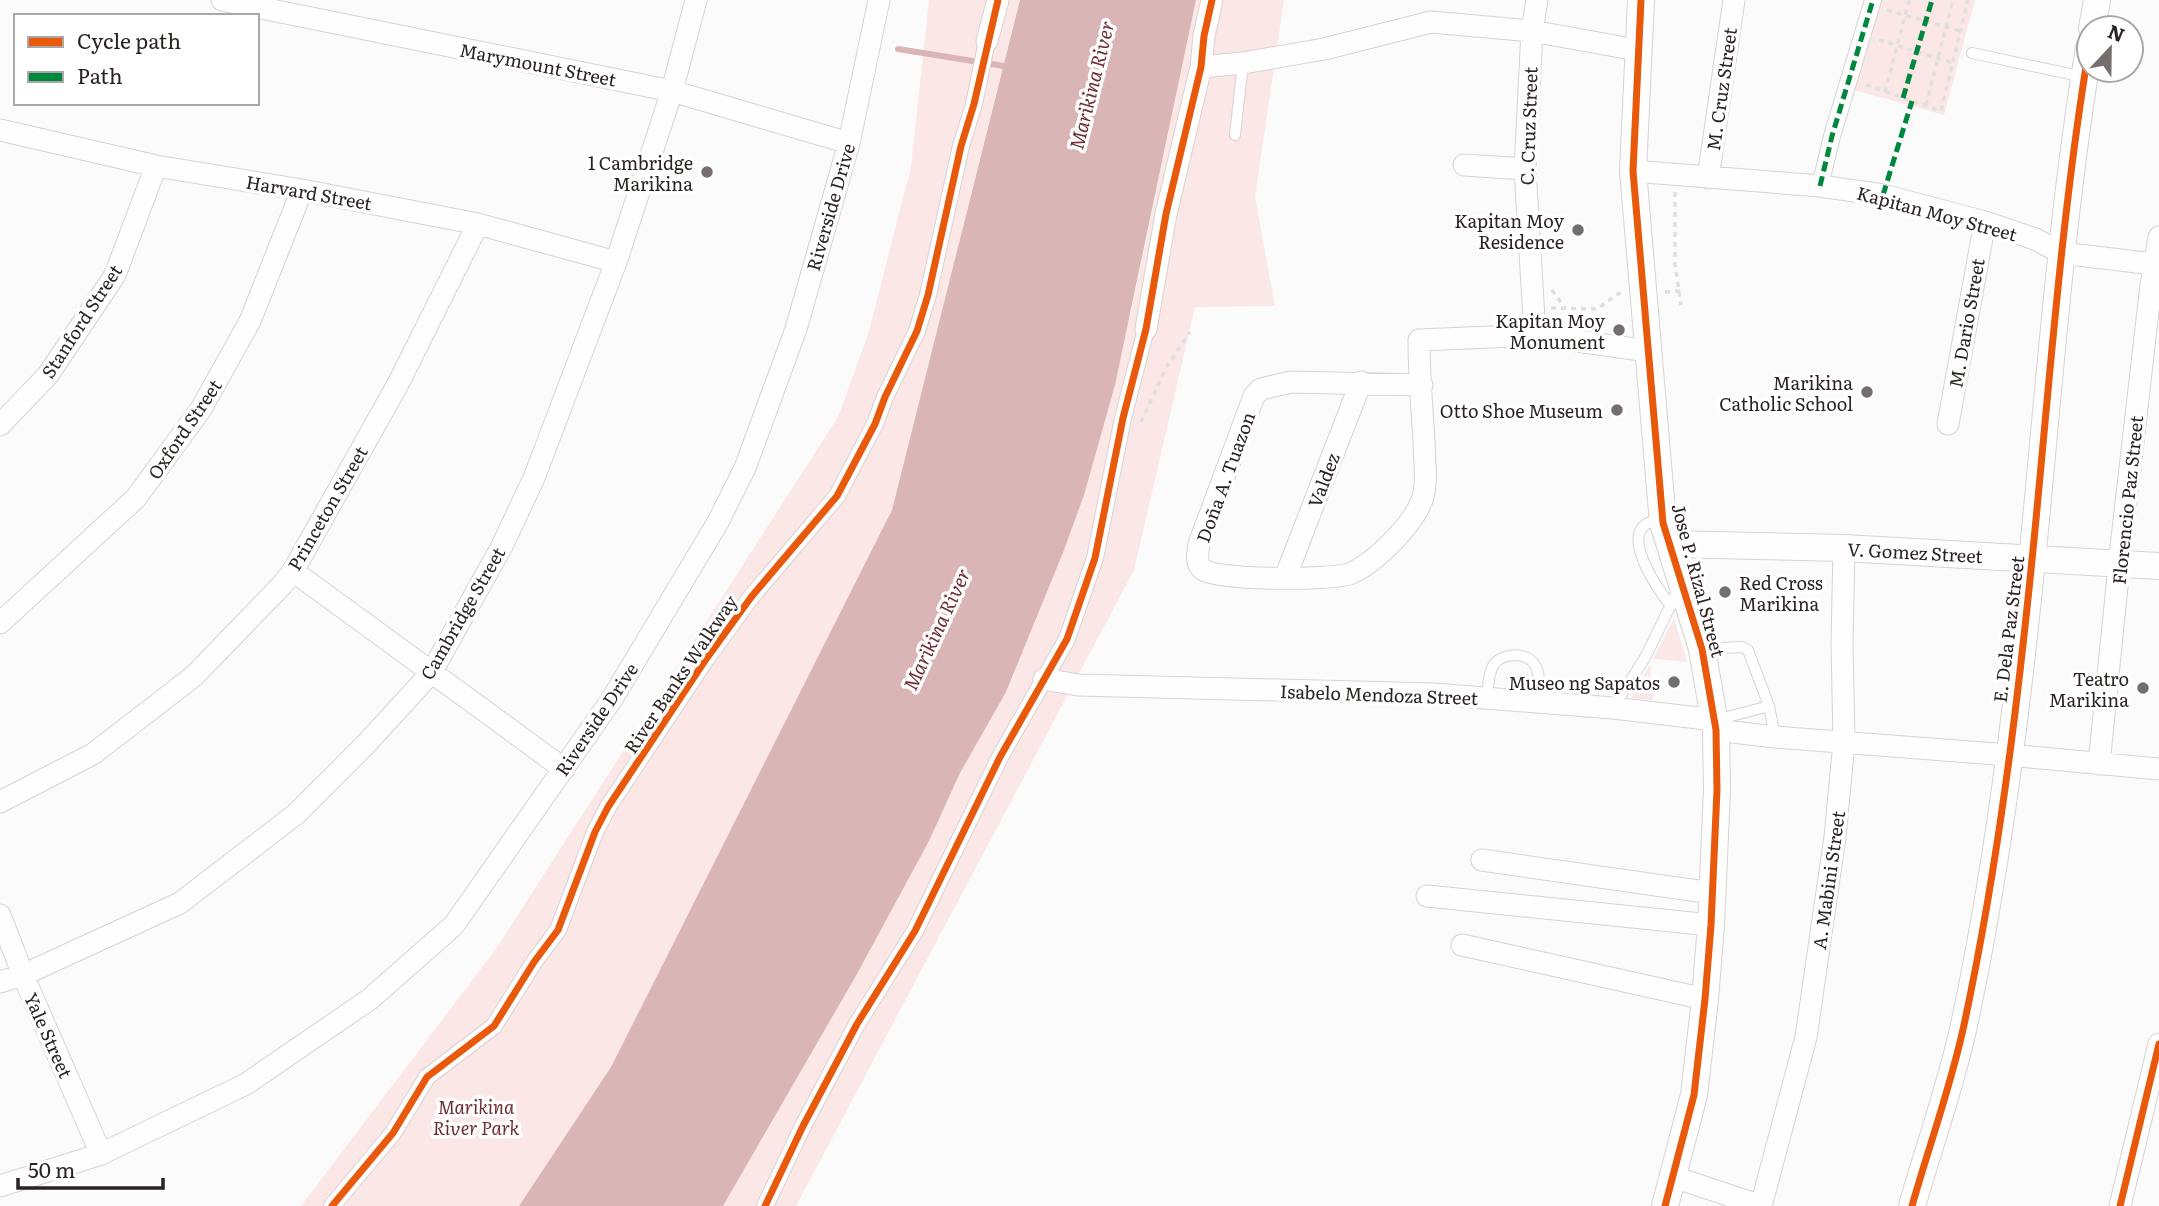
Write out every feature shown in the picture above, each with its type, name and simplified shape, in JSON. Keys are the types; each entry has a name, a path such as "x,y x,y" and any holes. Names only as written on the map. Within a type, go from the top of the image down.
{"street":[{"name":"Marymount Street","path":"222,0 671,91 849,143"},
{"name":"Cambridge Street","path":"0,982 23,975 180,903 296,814 367,743 431,673 502,546 534,478 615,262 671,91 696,0"},
{"name":"Riverside Drive","path":"0,1186 102,1154 246,1084 370,999 454,925 619,687 718,522 745,468 796,329 849,143 879,0"},
{"path":"987,41 998,0"},
{"path":"765,1206 803,1126 857,1024 915,931 1000,757 1067,639 1095,558 1123,418 1146,329 1166,214 1201,67 1212,0"},
{"name":"C. Cruz Street","path":"1535,335 1525,169 1532,31 1537,0"},
{"name":"Jose P. Rizal Street","path":"1640,0 1633,171 1663,519 1702,649 1715,725 1717,790 1711,925 1694,1095 1665,1206"},
{"name":"M. Cruz Street","path":"1708,178 1734,0"},
{"path":"1820,186 1832,136 1879,5"},
{"path":"1201,67 1243,63 1324,49 1431,22 1532,31 1637,50"},
{"name":"River Banks Walkway","path":"332,1206 393,1133 427,1077 494,1026 558,930 595,832 608,807 752,596 837,496 875,424 917,331 928,295 987,41"},
{"name":"E. Dela Paz Street","path":"1912,1206 1964,1028 1984,919 2009,755 2032,559 2061,253 2083,84"},
{"name":"Harvard Street","path":"0,130 156,166 478,223 615,262"},
{"path":"1464,165 1525,169"},
{"name":"Stanford Street","path":"0,425 48,375 115,275 156,166"},
{"name":"Kapitan Moy Street","path":"1633,171 1820,186 1883,195 1985,222 2035,239 2061,253 2154,264"},
{"name":"Oxford Street","path":"0,623 136,498 201,409 250,321 302,190"},
{"name":"M. Dario Street","path":"1948,424 1985,222"},
{"name":"Princeton Street","path":"0,802 93,754 194,676 293,571 398,384 478,223"},
{"name":"Florencio Paz Street","path":"2099,764 2119,564 2159,237"},
{"path":"1535,335 1648,351"},
{"name":"Doña A. Tuazon","path":"1422,385 1290,382 1261,389 1254,396 1199,544 1198,563 1206,572 1227,577 1346,575 1364,567 1409,521 1421,504 1425,482 1422,385 1419,340 1535,335"},
{"name":"Valdez","path":"1285,578 1361,382"},
{"name":"V. Gomez Street","path":"1670,544 1844,548 2159,566"},
{"name":"A. Mabini Street","path":"1761,1206 1806,1037 1835,837 1844,742 1844,548"},
{"path":"293,571 564,769"},
{"name":"Isabelo Mendoza Street","path":"1044,679 1078,685 1434,694 1539,702 1613,708 1775,737 2159,769"},
{"path":"1482,860 1712,893"},
{"path":"1427,895 1711,925"},
{"name":"Yale Street","path":"0,915 23,975 102,1154"},
{"path":"1462,946 1705,999"},
{"path":"2120,1206 2159,1044"},
{"path":"1674,1177 1761,1206"}],"lane":[{"path":"1972,52 2075,75"},
{"path":"1235,135 1243,63"},
{"path":"1663,519 1642,527 1637,540 1655,587 1671,606"},
{"path":"1613,708 1646,656 1682,581"},
{"path":"1702,649 1742,647 1748,650 1769,706 1775,737"},
{"path":"1487,698 1493,665 1503,657 1519,656 1531,659 1537,667 1539,702"},
{"path":"1715,725 1769,706"}],"path":[{"path":"1885,92 1909,0"},
{"path":"1926,106 1953,0"},
{"path":"1864,85 1941,111 1968,0"},
{"path":"1879,5 1960,32"},
{"path":"1877,39 1953,63"},
{"path":"1675,181 1675,264 1681,305"},
{"path":"1532,308 1597,309 1623,290"},
{"path":"1158,389 1177,349 1190,332"}],"green space":[{"name":"Marikina River Park","path":"929,0 1020,0 892,510 611,1067 519,1206 301,1206 496,949 838,417 868,335 911,167"},
{"path":"1196,0 1284,0 1255,197 1275,306 1195,307 1134,570 796,1206 723,1206 857,974 929,841 960,773 1014,674 1130,317"},
{"path":"1878,0 1975,0 1944,115 1851,89"},
{"path":"1674,618 1687,662 1653,659"},
{"path":"1650,665 1653,700 1632,698 1634,690"}],"water":[{"name":"Marikina River","path":"1020,0 1196,0 1115,385 1084,495 1006,692 960,773 929,841 857,974 723,1206 519,1206 611,1067 892,510"}],"waterway":[{"path":"898,49 1010,67"}],"marked path":[{"path":"1820,186 1832,136 1873,0"},
{"path":"1903,98 1932,0"},
{"path":"1883,195 1912,101"}],"cycle path":[{"path":"332,1206 393,1133 427,1077 494,1026 534,962 558,930 595,832 608,807 704,662 752,596 837,496 875,424 917,331 928,295 961,146 974,104 998,0"},
{"path":"765,1206 803,1126 857,1024 915,931 1000,757 1067,639 1095,558 1123,418 1146,329 1166,214 1201,67 1212,0"},
{"path":"1641,0 1633,171 1663,523 1702,649 1716,730 1717,790 1705,999 1694,1095 1665,1206"},
{"path":"1912,1206 1959,1048 1997,844 2028,601 2064,232 2084,84"},
{"path":"2120,1206 2159,1044"}],"place":[{"name":"1 Cambridge Marikina","path":"707,172"},
{"name":"Kapitan Moy Residence","path":"1578,230"},
{"name":"Kapitan Moy Monument","path":"1619,330"},
{"name":"Marikina Catholic School","path":"1867,392"},
{"name":"Otto Shoe Museum","path":"1617,410"},
{"name":"Red Cross Marikina","path":"1725,592"},
{"name":"Museo ng Sapatos","path":"1674,682"},
{"name":"Teatro Marikina","path":"2143,688"}]}
